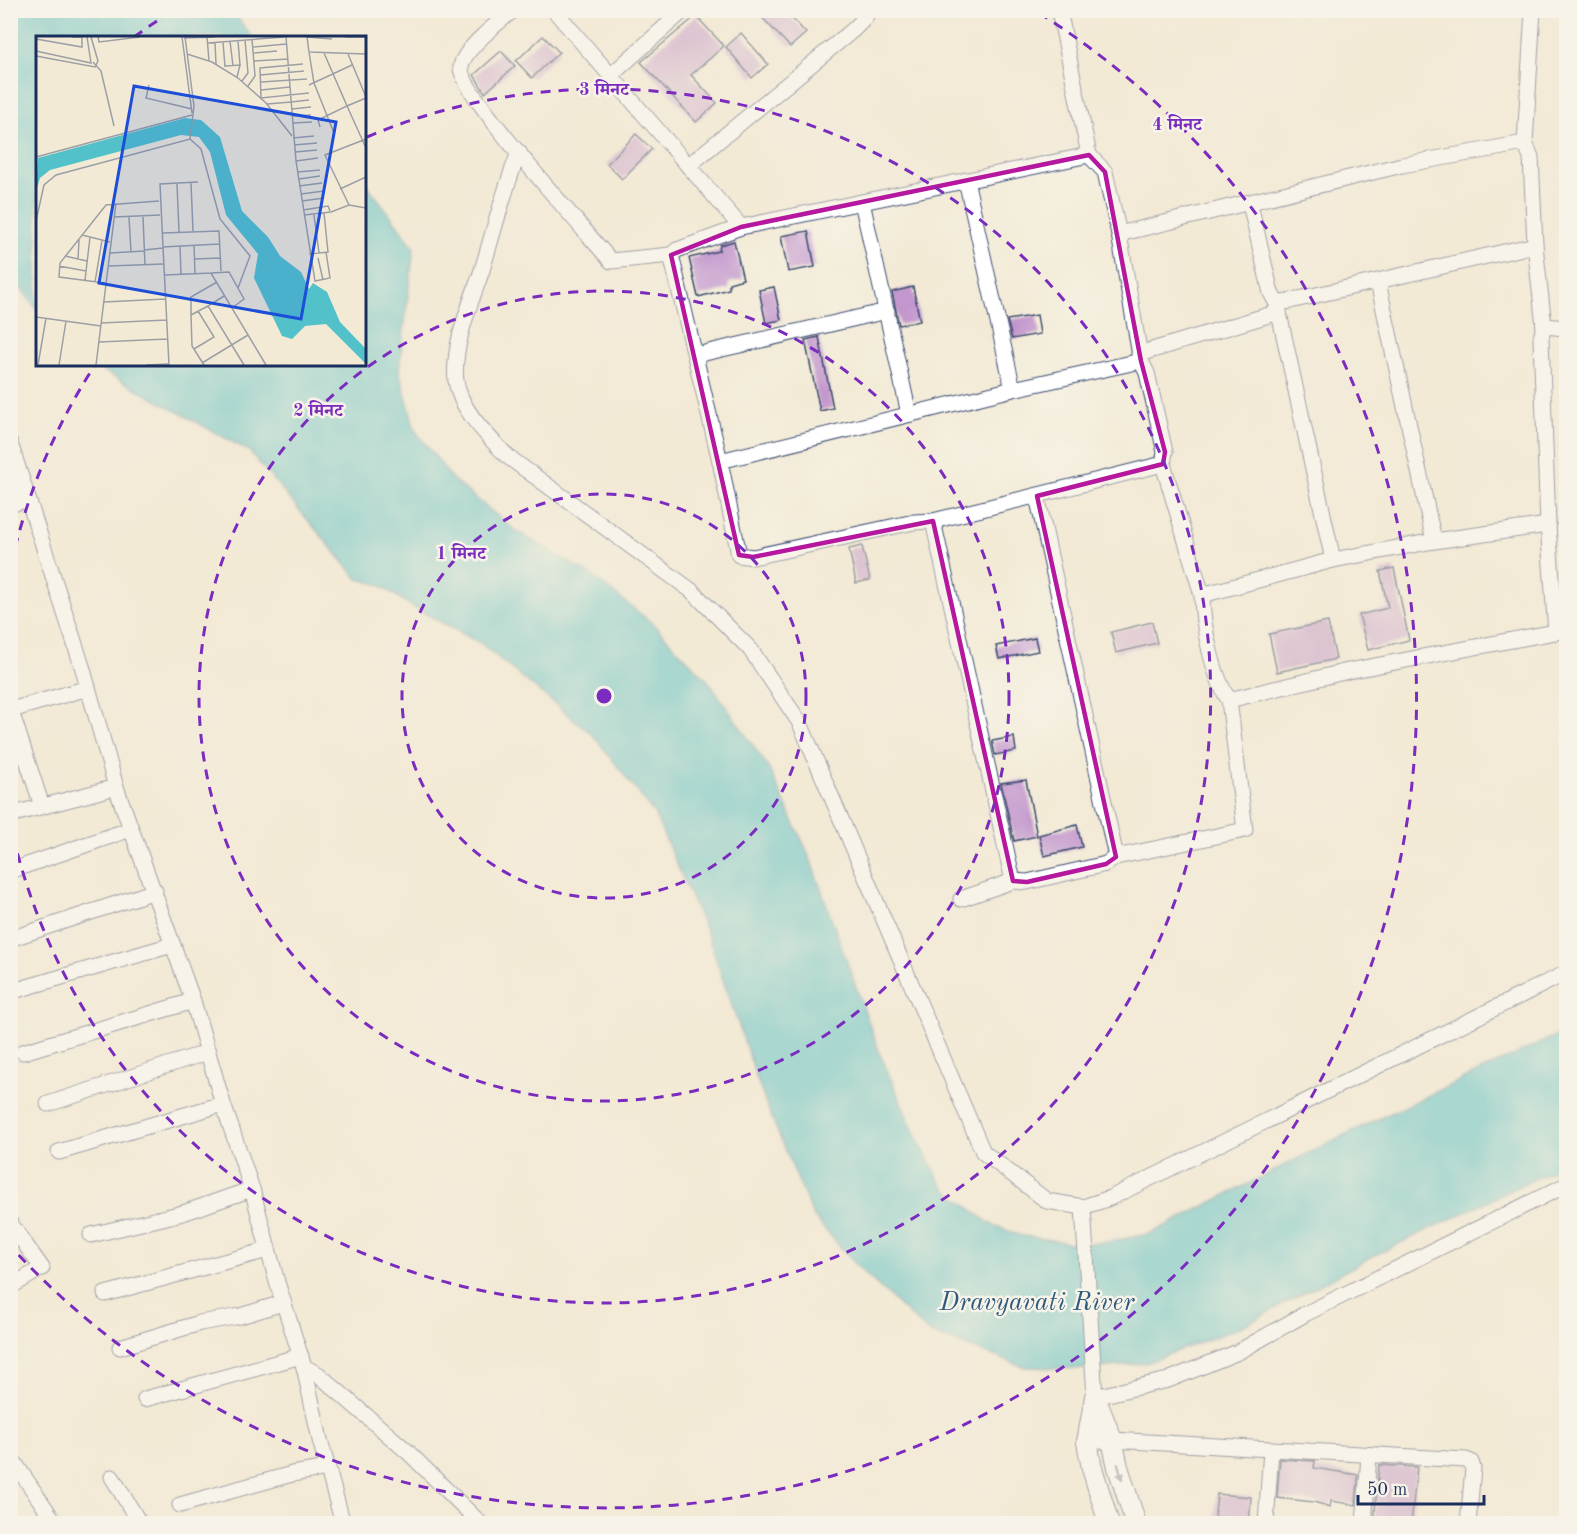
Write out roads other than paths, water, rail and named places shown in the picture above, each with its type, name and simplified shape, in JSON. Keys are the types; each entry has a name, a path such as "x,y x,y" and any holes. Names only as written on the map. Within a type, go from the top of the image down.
{"street":[{"path":"513,10 473,46 461,65 462,77 484,110 610,261 671,255 677,250 741,227 1089,155"},
{"path":"554,10 741,227"},
{"path":"610,76 684,10"},
{"path":"688,166 853,30 865,18 868,10"},
{"path":"962,899 1013,880 1027,882 1106,864 1116,857 1245,830 1229,700 1220,686 1202,609 1202,595 1163,464 1165,452 1147,373 1140,358 1119,234 1105,172 1089,155 1059,10"},
{"path":"1229,700 1348,670 1561,631 1548,525 1541,338 1544,326 1535,245 1531,157 1525,143 1533,10"},
{"path":"1119,234 1250,204 1402,165 1525,143"},
{"path":"519,152 504,191 462,333 456,382 469,411 507,456 693,591 750,650 800,723 983,1152 1047,1202 1083,1207 1110,1198 1566,973"},
{"path":"966,180 1013,389"},
{"path":"862,202 909,414"},
{"path":"1250,204 1271,293 1278,308 1333,560"},
{"path":"720,461 1140,358 1278,308 1535,245"},
{"path":"671,255 696,355 739,555 753,557 914,522 933,521 1163,464"},
{"path":"1378,282 1434,541"},
{"path":"696,355 887,311"},
{"path":"1544,326 1566,328"},
{"path":"10,442 13,460 28,499 88,688 116,788 193,1001 223,1104 252,1189 268,1250 303,1361 338,1522"},
{"path":"1037,496 1116,857"},
{"path":"10,505 28,499"},
{"path":"933,521 1013,880"},
{"path":"1202,595 1333,560 1434,541 1548,525"},
{"path":"42,806 11,709 88,688"},
{"path":"10,815 116,788"},
{"path":"10,871 131,829"},
{"path":"10,939 155,891"},
{"path":"10,992 172,945"},
{"path":"23,1052 193,1001"},
{"path":"48,1104 208,1052"},
{"path":"59,1152 223,1104"},
{"path":"1095,1397 1168,1380 1238,1352 1305,1314 1566,1185"},
{"path":"91,1235 183,1213 252,1189"},
{"path":"1083,1207 1095,1397 1087,1442 1109,1524"},
{"path":"10,1223 42,1268 10,1287"},
{"path":"105,1294 268,1250"},
{"path":"120,1347 200,1323 240,1316 284,1303"},
{"path":"145,1399 303,1361"},
{"path":"303,1361 408,1452 481,1524"},
{"path":"1095,1397 1113,1440 1118,1467 1136,1524"},
{"path":"1087,1442 1113,1440 1471,1462 1473,1468 1468,1524"},
{"path":"1266,1524 1271,1449"},
{"path":"1364,1524 1369,1455"},
{"path":"10,1456 56,1524"},
{"path":"180,1505 292,1474 328,1468"},
{"path":"112,1476 140,1524"}],"water":[{"path":"11,10 232,11 251,36 36,36 36,309 11,274"},
{"name":"Dravyavati River","path":"366,183 414,247 399,370 415,430 452,479 516,531 591,575 652,623 709,682 768,767 808,853 880,1054 916,1137 944,1188 989,1223 1018,1235 1077,1244 1108,1242 1152,1233 1344,1135 1566,1031 1566,1164 1371,1257 1243,1326 1146,1363 1090,1369 1025,1367 928,1332 858,1267 813,1216 764,1099 707,933 654,813 593,735 480,643 413,607 380,585 358,579 249,451 95,366 366,366"}]}
